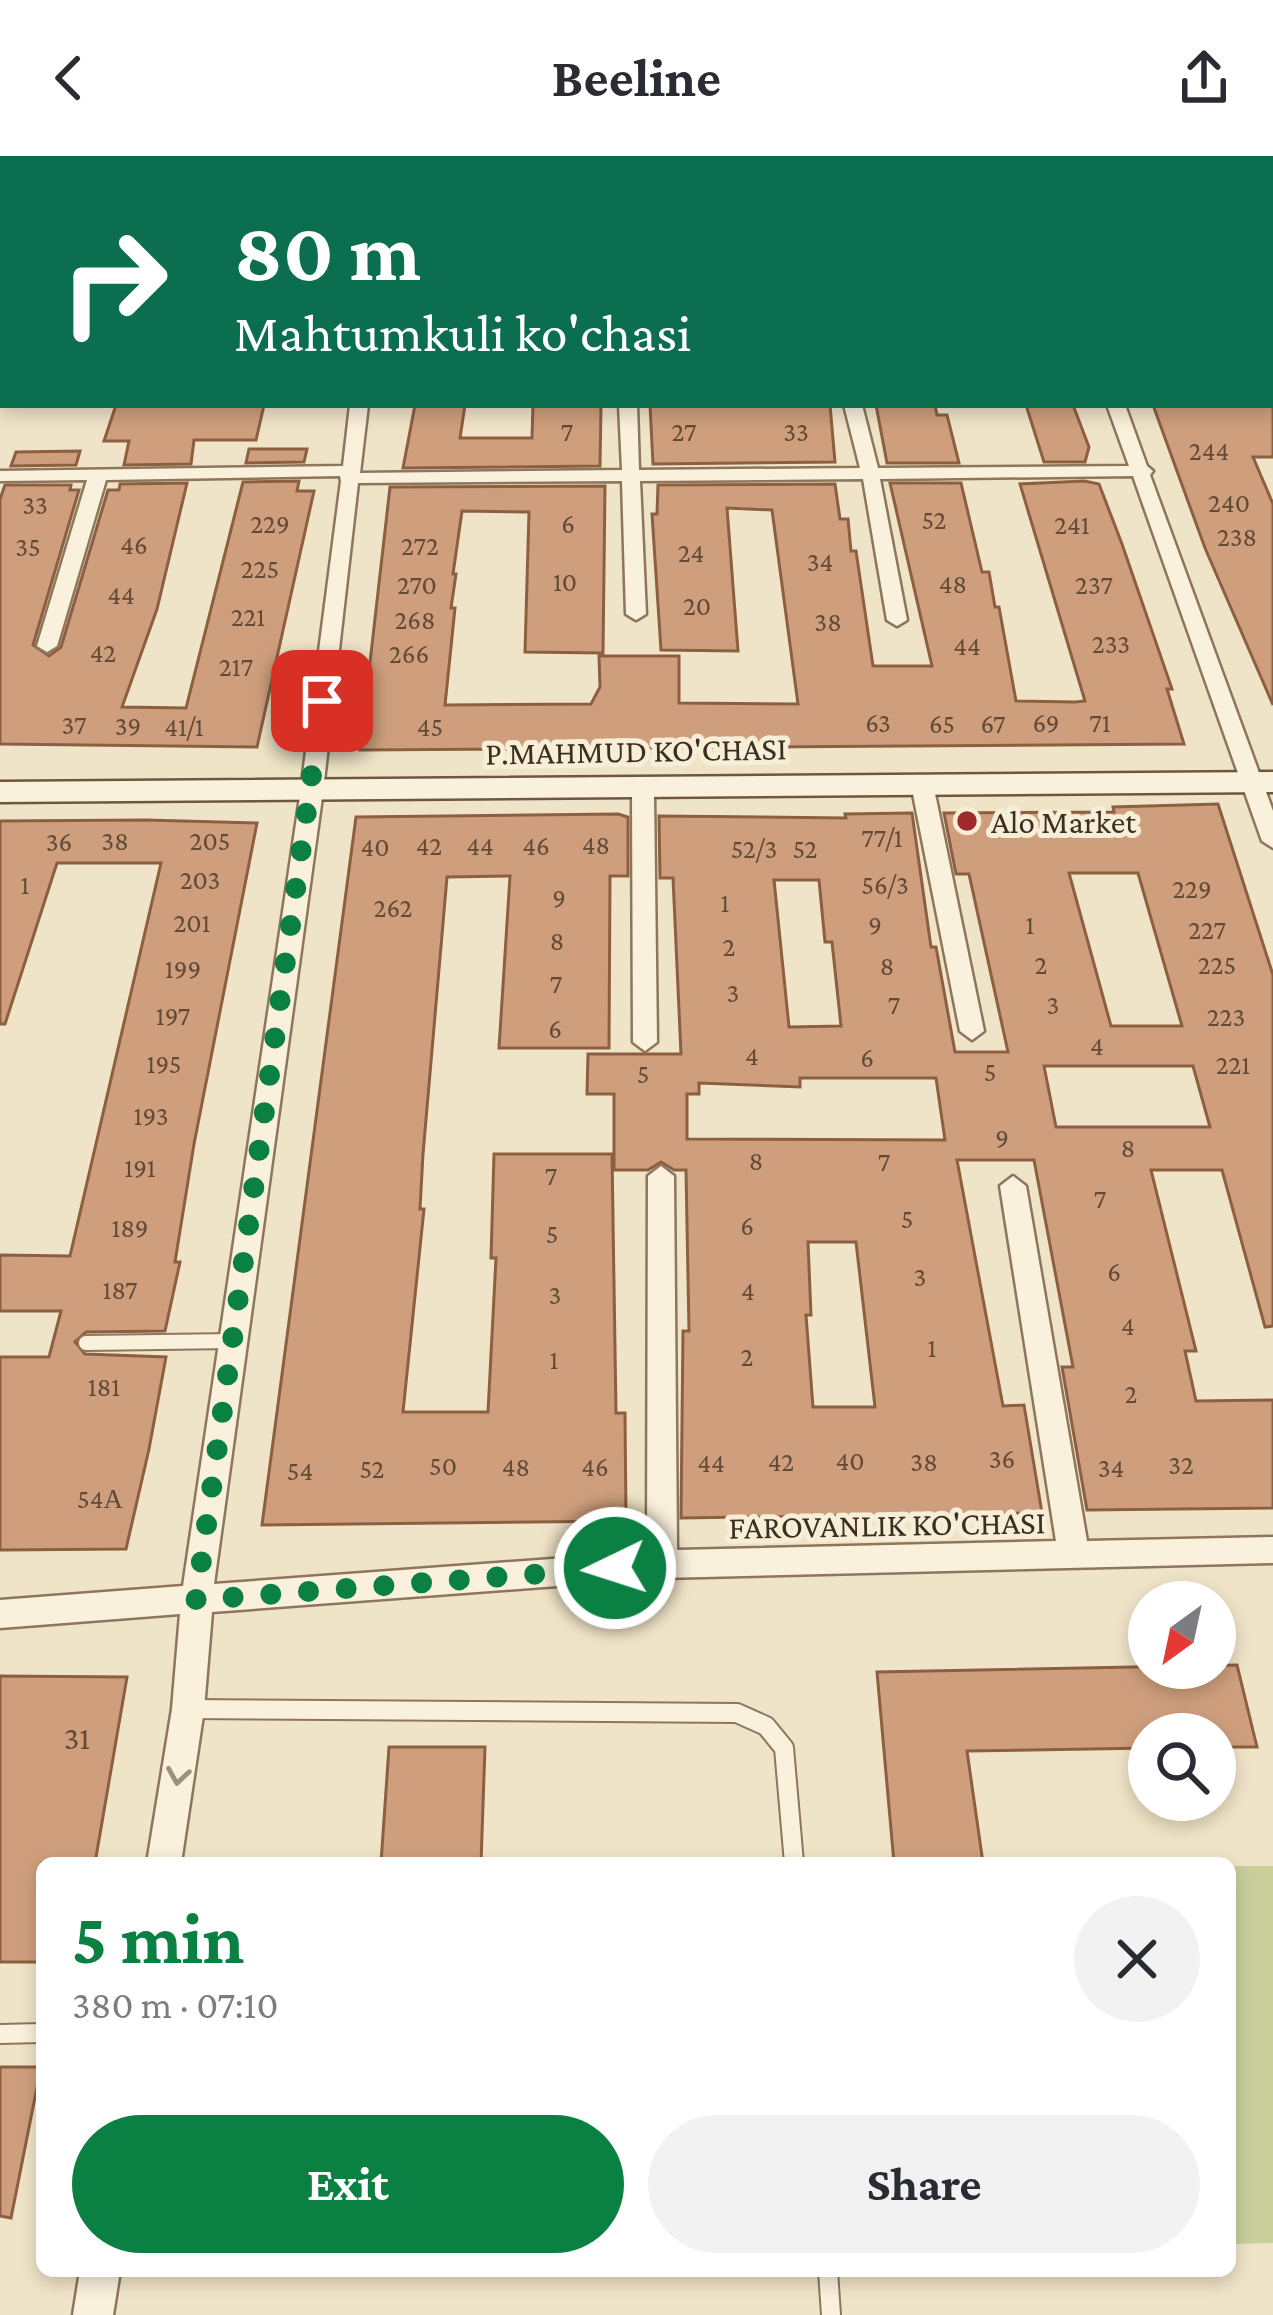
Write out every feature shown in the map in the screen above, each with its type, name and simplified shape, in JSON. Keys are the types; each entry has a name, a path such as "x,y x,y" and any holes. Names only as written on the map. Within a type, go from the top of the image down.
{"street":[{"path":"165,1857 188,1708 198,1588 312,790 359,408"},
{"path":"628,408 636,614"},
{"path":"854,408 897,620"},
{"path":"1117,408 1262,782 1273,841"},
{"path":"0,476 871,476 1144,471"},
{"path":"47,646 98,475"},
{"name":"P.MAHMUD KO'CHASI","path":"0,792 1262,782"},
{"path":"922,784 972,1031"},
{"path":"645,1042 643,793 649,786"},
{"path":"662,1175 662,1564"},
{"path":"1013,1186 1074,1556"},
{"name":"FAROVANLIK KO'CHASI","path":"0,1614 198,1588 662,1564 1273,1550"},
{"path":"93,2315 99,2277"}],"lane":[{"path":"86,1343 234,1341"},
{"path":"188,1708 737,1713 766,1726 784,1748 793,1857"},
{"path":"0,2033 36,2033"},
{"path":"828,2277 831,2315"}],"green space":[{"path":"1236,1866 1273,1866 1273,2243 1236,2244"}],"building":[{"path":"115,408 263,408 256,440 194,440 191,464 124,465 129,441 104,441"},
{"path":"414,408 465,408 460,438 532,438 533,408 601,408 600,466 403,468"},
{"path":"650,408 830,408 835,462 653,464"},
{"path":"877,408 936,408 937,415 947,415 959,463 887,463"},
{"path":"1027,408 1074,408 1089,447 1085,462 1044,462"},
{"path":"1154,408 1273,408 1273,457 1253,457 1273,504 1273,705 1205,548"},
{"path":"249,449 307,449 304,462 246,463"},
{"path":"80,451 76,465 11,466 16,452"},
{"path":"299,481 297,491 314,491 257,747 0,744 0,499 5,485 71,485 70,490 79,490 33,645 49,656 61,647 108,490 119,490 120,484 187,483 157,609 122,707 186,708 243,482"},
{"path":"890,483 961,483 982,572 989,572 995,607 999,607 1016,701 1075,702 1085,701 1020,484 1099,484 1122,544 1172,689 1167,689 1184,744 360,750 390,487 605,486 603,653 525,652 529,512 462,511 445,705 591,704 600,687 599,656 679,656 679,703 798,704 772,510 727,508 738,651 661,650 652,514 657,514 658,485 835,484 840,519 848,519 851,551 856,551 873,666 932,666"},
{"path":"1218,804 1273,975 1273,1326 1265,1327 1222,1170 1151,1170 1196,1351 1185,1351 1196,1401 1273,1400 1273,1508 1087,1510 1062,1367 1073,1367 1034,1160 957,1160 1003,1406 1024,1405 1042,1513 681,1518 683,1331 689,1331 686,1170 674,1170 661,1162 648,1170 614,1170 614,1094 587,1094 588,1054 681,1054 673,878 660,878 659,816 846,818 845,814 912,813 931,947 936,947 955,1052 1008,1052 969,874 956,874 944,813 1114,812 1113,807","holes":["1069,873 1138,873 1182,1026 1111,1026","774,880 819,880 825,942 832,942 841,1026 789,1027","1044,1066 1193,1066 1210,1127 1056,1127","800,1078 936,1078 945,1140 687,1139 687,1094 699,1094 699,1083 800,1087","808,1242 856,1242 875,1407 813,1407 806,1315 811,1315"]},
{"path":"356,817 628,817 628,876 610,876 609,1048 499,1048 510,876 447,877 423,1154 420,1209 424,1209 403,1412 488,1412 496,1258 491,1258 494,1154 612,1154 616,1413 625,1413 626,1521 262,1525"},
{"path":"0,821 257,823 194,1144 175,1262 180,1262 165,1331 86,1332 75,1342 85,1354 166,1357 149,1449 126,1549 0,1550 0,1357 49,1357 61,1311 0,1311 0,1255 70,1256 161,863 57,863 5,1024 0,1024"},
{"path":"1237,1665 1257,1747 1236,1747 1236,1713 1128,1713 1128,1748 967,1751 982,1857 893,1857 877,1672 1128,1667 1128,1689 1236,1689"},
{"path":"0,1676 127,1677 96,1857 36,1857 36,1962 0,1962"},
{"path":"389,1747 485,1747 481,1857 381,1857"},
{"path":"0,2067 36,2067 36,2092 11,2218 0,2216"}],"place":[{"name":"Alo Market","path":"967,821"}],"route":[{"path":"322,701 196,1600 615,1568"}]}
